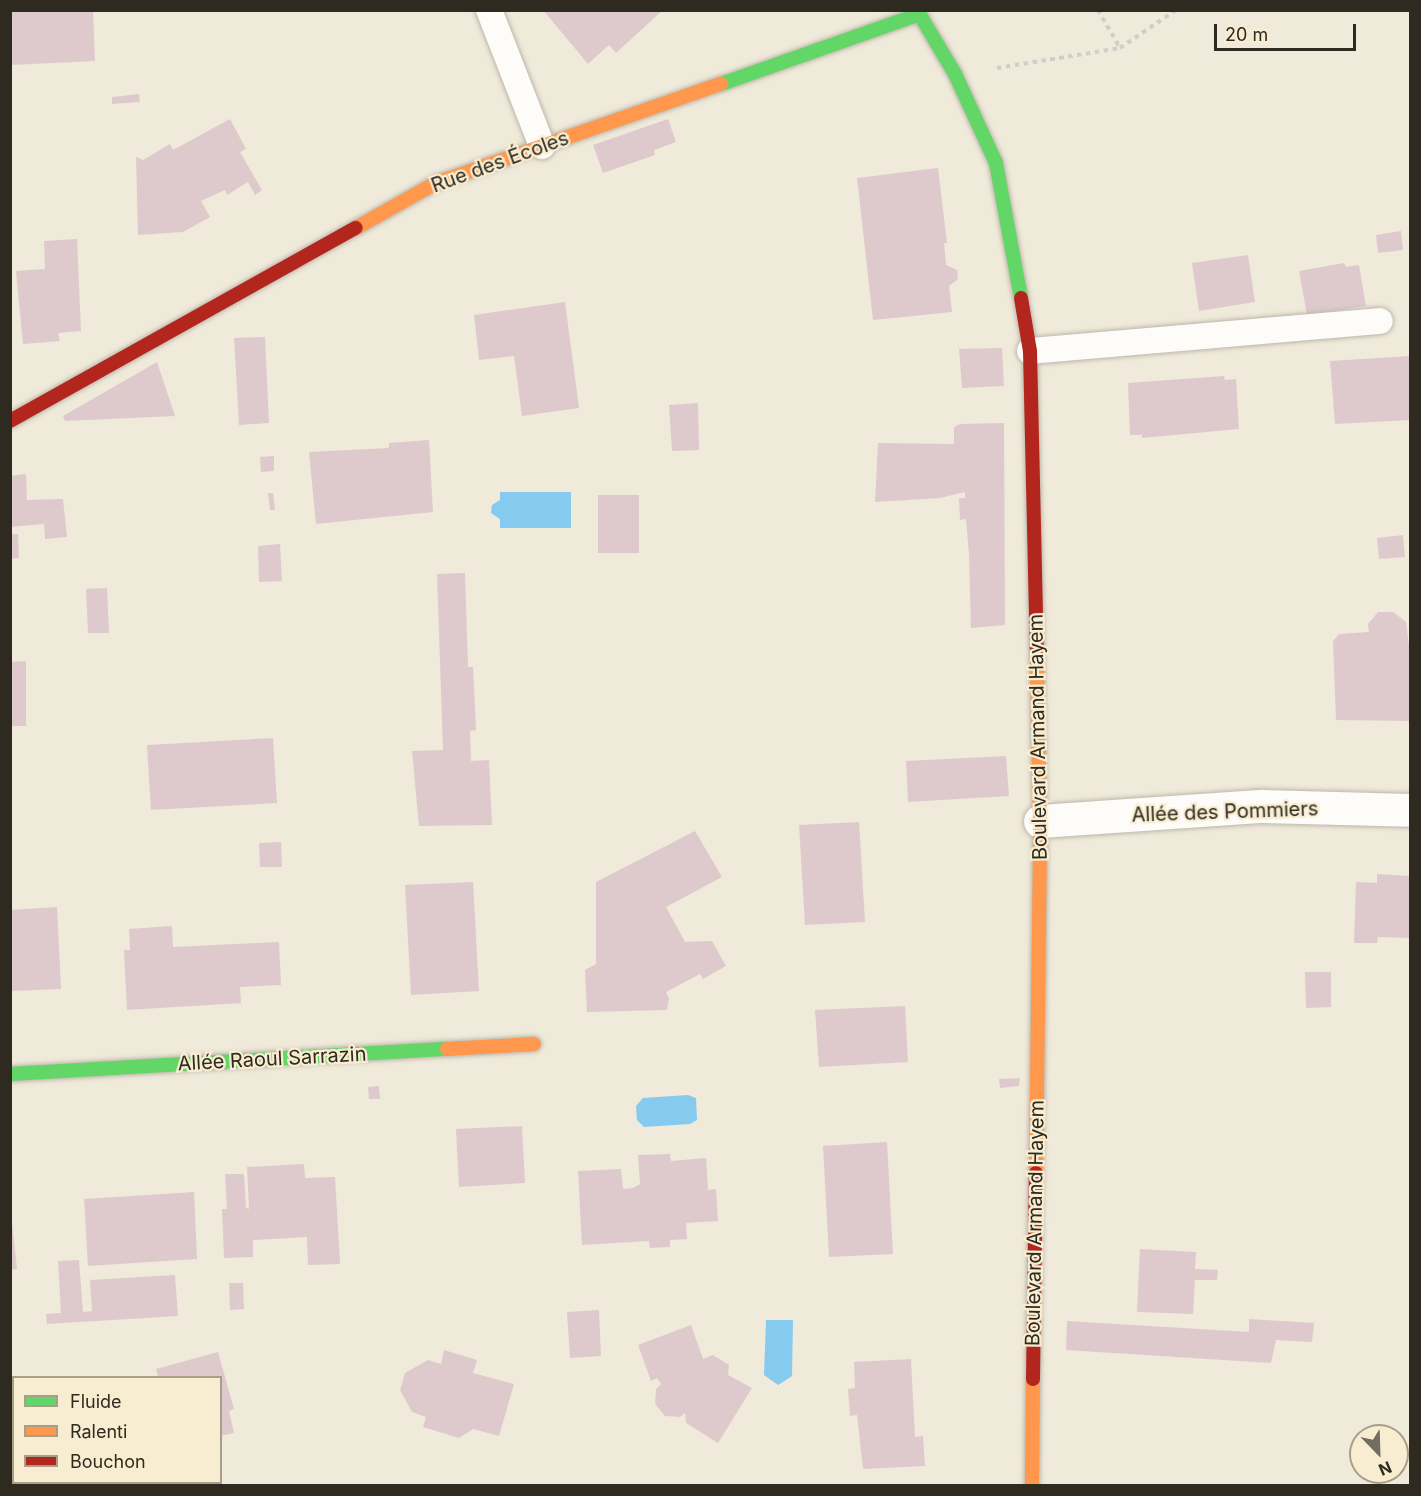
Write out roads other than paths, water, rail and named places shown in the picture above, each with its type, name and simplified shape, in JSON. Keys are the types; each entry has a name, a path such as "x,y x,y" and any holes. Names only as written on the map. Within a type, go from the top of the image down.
{"street":[{"name":"Rue des Écoles","path":"10,421 436,183 920,12"},
{"name":"Boulevard Armand Hayem","path":"920,12 955,74 996,163 1030,351 1040,821 1032,1485"},
{"name":"Allée des Pommiers","path":"1040,821 1262,806 1410,810"},
{"name":"Allée Raoul Sarrazin","path":"10,1074 534,1044"}],"lane":[{"path":"489,10 542,146"},
{"path":"1030,351 1380,321"}],"water":[{"path":"500,492 571,492 571,528 500,528 500,519 491,513 492,505 500,500"},
{"path":"688,1095 696,1098 697,1120 690,1124 644,1127 637,1120 636,1106 643,1098"},
{"path":"766,1320 793,1320 792,1376 778,1385 764,1375"}]}
